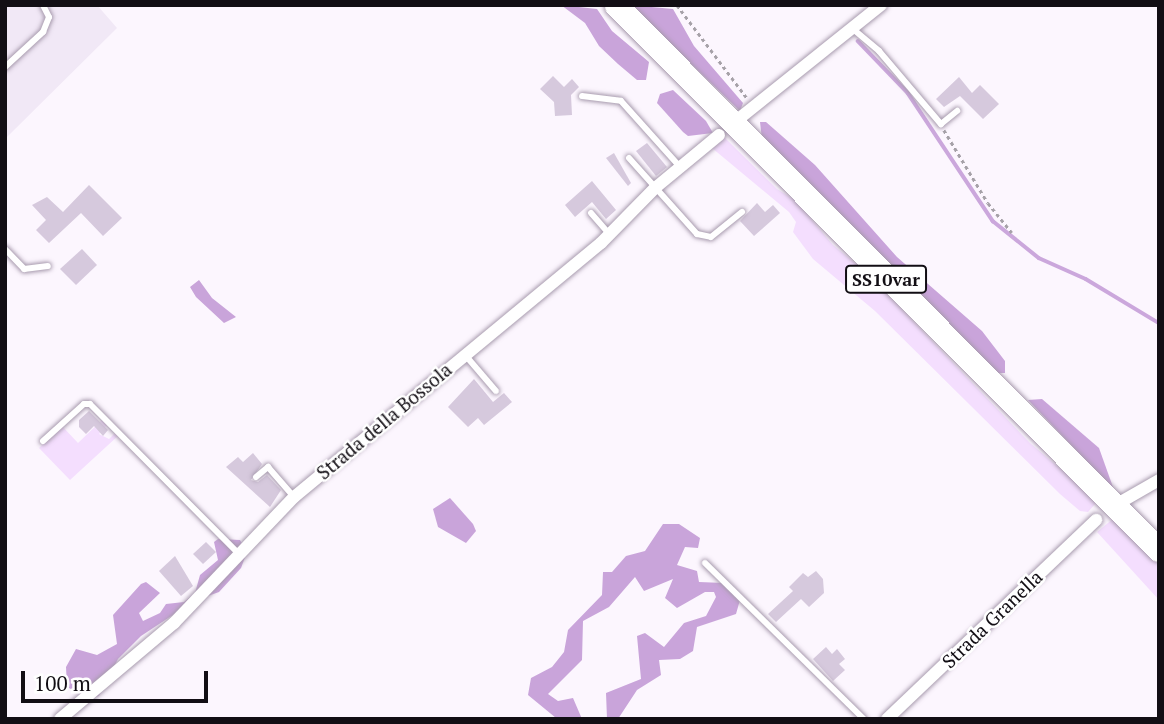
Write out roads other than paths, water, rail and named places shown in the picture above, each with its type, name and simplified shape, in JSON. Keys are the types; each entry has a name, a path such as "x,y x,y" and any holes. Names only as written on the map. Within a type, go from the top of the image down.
{"highway":[{"name":"SS10var","path":"616,5 1159,550"}],"street":[{"path":"736,121 850,27 881,5"},
{"name":"Strada della Bossola","path":"60,719 174,623 294,497 409,405 464,354 609,234 655,188 719,135"},
{"path":"1119,503 1159,480"},
{"name":"Strada Granella","path":"887,719 1096,520"}],"lane":[{"path":"5,67 43,32 48,17 43,5"},
{"path":"850,27 879,51 941,124 957,111"},
{"path":"582,96 621,101 680,167"},
{"path":"629,158 697,234 711,237 742,212"},
{"path":"591,213 609,234"},
{"path":"5,249 24,269 48,266"},
{"path":"464,354 496,391"},
{"path":"43,441 84,404 90,404 240,555"},
{"path":"256,477 268,467 294,497"},
{"path":"705,563 864,719"}],"waterway":[{"path":"858,41 908,93 993,221 1039,258 1086,279 1159,323"}]}
